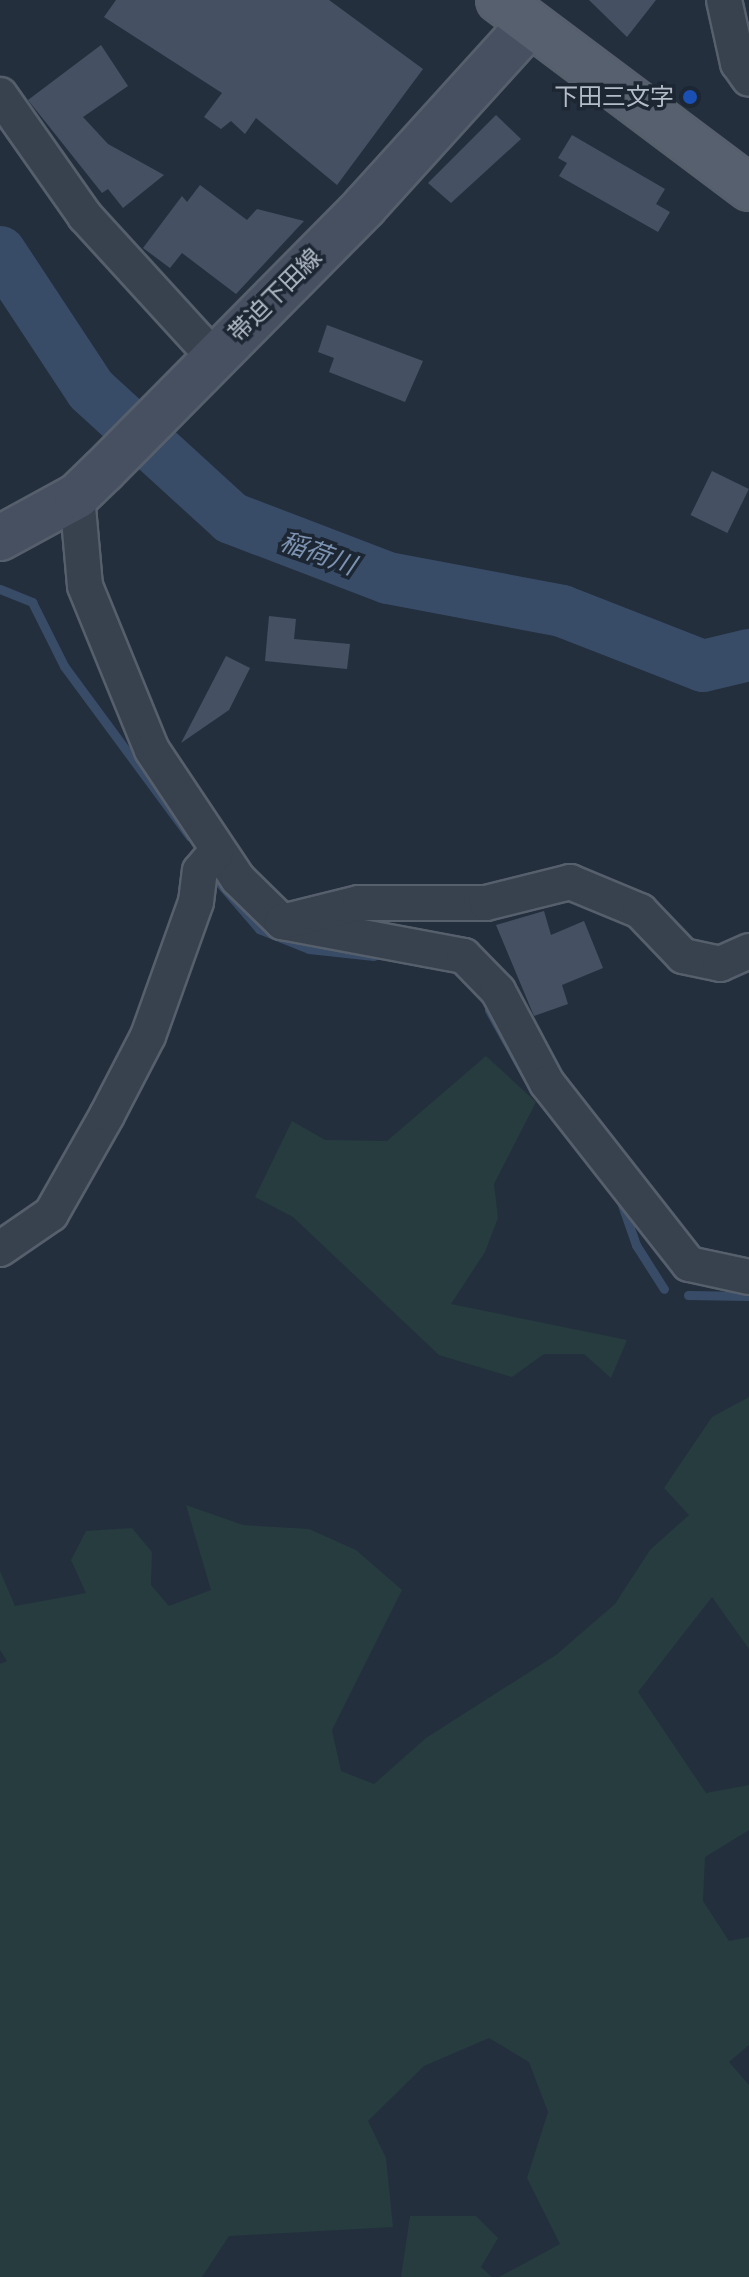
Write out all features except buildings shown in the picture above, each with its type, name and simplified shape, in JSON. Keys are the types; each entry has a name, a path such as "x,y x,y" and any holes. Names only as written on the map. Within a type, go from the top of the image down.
{"main road":[{"path":"513,13 749,188"},
{"name":"帯迫下田線","path":"0,538 77,496 364,207 513,13"}],"street":[{"path":"724,0 738,63 749,79"},
{"path":"0,95 85,216 213,356"},
{"path":"77,496 85,586 152,750 216,852 282,922 464,956 498,991 547,1083 689,1264 749,1277"},
{"path":"0,1249 51,1214 107,1115 148,1036 196,902 200,871 216,852"},
{"path":"282,922 375,901 486,903 570,882 640,911 683,956 720,964 749,951"}],"green space":[{"path":"486,1056 536,1102 494,1184 498,1218 485,1252 451,1304 627,1340 611,1378 584,1354 544,1354 512,1377 439,1355 293,1217 255,1197 292,1121 325,1140 387,1141"},
{"path":"749,1397 749,1649 712,1597 638,1692 706,1793 749,1785 749,1830 705,1857 703,1901 729,1941 749,1937 749,2045 729,2062 749,2085 749,2277 499,2277 560,2244 527,2178 548,2112 529,2062 489,2038 424,2066 368,2121 386,2158 393,2227 229,2236 202,2277 0,2277 0,1664 7,1661 0,1650 0,1571 15,1606 86,1593 71,1560 86,1531 132,1528 152,1552 151,1585 169,1606 211,1590 186,1505 243,1525 309,1529 356,1550 402,1590 332,1730 341,1771 374,1784 426,1738 556,1655 615,1604 650,1550 689,1515 664,1488 712,1417"},
{"path":"410,2216 476,2216 498,2238 481,2267 492,2277 401,2277"}],"waterway":[{"name":"稲荷川","path":"0,252 91,390 231,518 388,578 562,611 703,666 749,655"},
{"path":"0,589 32,602 64,666 190,837"},
{"path":"217,880 259,929 309,949 374,956"},
{"path":"489,1010 534,1091"},
{"path":"620,1199 636,1245 664,1289"},
{"path":"688,1295 749,1296"}],"place":[{"name":"下田三文字","path":"690,97"}]}
